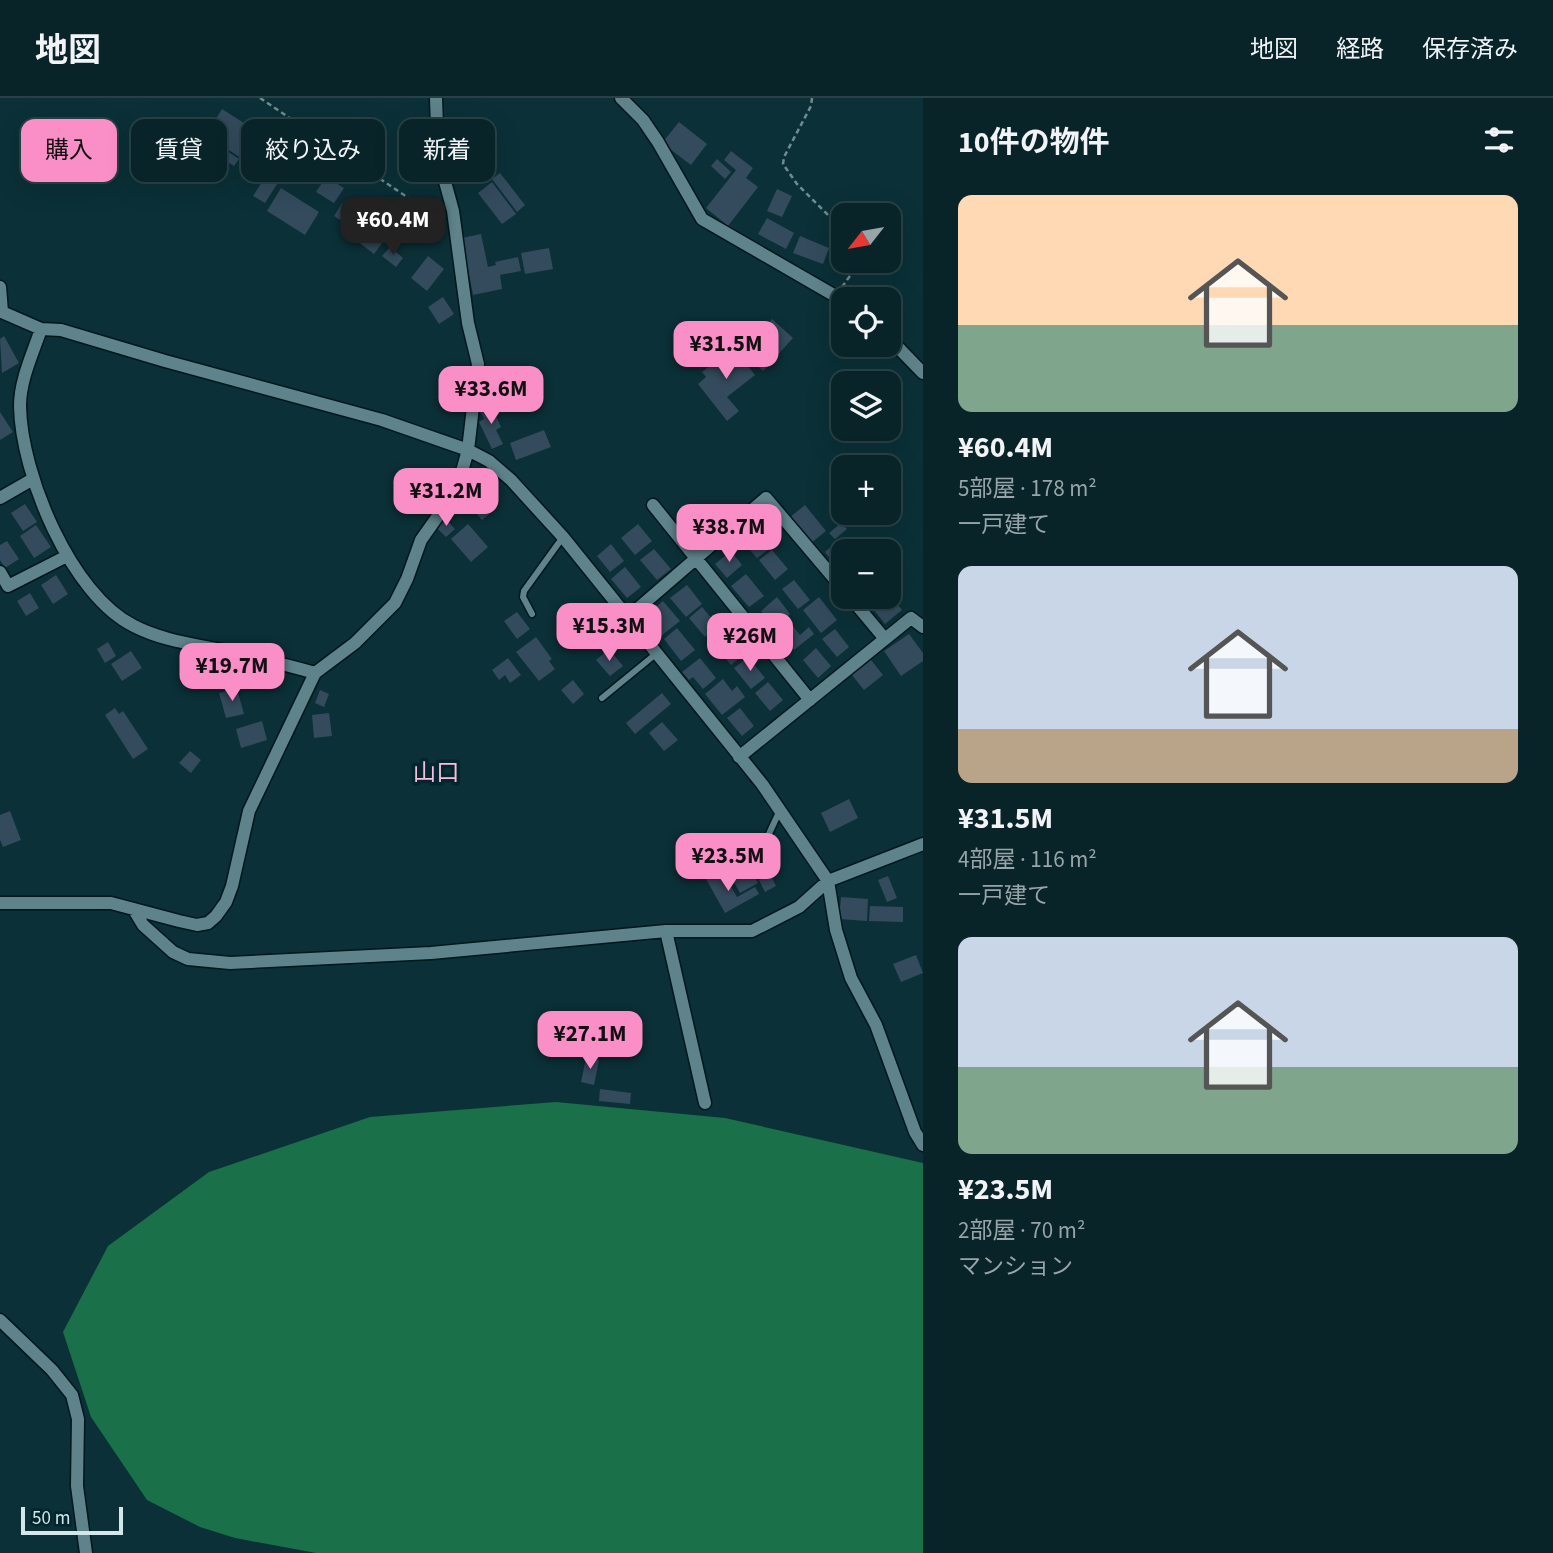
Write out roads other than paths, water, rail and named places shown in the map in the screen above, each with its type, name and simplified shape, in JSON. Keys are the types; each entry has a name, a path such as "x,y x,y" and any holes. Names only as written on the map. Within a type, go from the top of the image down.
{"street":[{"path":"0,903 111,902 197,925 208,923 216,916 226,902 232,886 249,811 315,673 355,643 395,603 421,540 457,489 468,450 478,363 468,323 453,211 438,156 436,98"},
{"path":"621,98 643,120 702,219 831,293"},
{"path":"0,287 1,312 41,329 61,330 382,420 468,450 489,461 511,480 563,537 657,653 780,810 828,881 836,930 850,978 876,1025 915,1132 923,1145"},
{"path":"41,329 25,378 20,404 24,445 33,479 75,570 108,607 132,626 166,639 255,657 315,673"},
{"path":"901,350 923,373"},
{"path":"0,498 33,479"},
{"path":"627,618 766,498 831,575"},
{"path":"653,505 810,700"},
{"path":"0,572 8,586 67,556"},
{"path":"860,609 885,639"},
{"path":"739,757 911,618 923,627"},
{"path":"134,910 143,925 173,953 188,959 230,963 431,953 666,931 752,931 799,906 828,881 923,844"},
{"path":"666,931 705,1103"},
{"path":"0,1320 52,1370 72,1395 78,1419 77,1486 86,1553"}],"lane":[{"path":"532,614 523,597 524,591 563,537"},
{"path":"602,698 657,653"},
{"path":"762,849 780,810"}],"district":[{"name":"山口","path":"436,772"}]}
